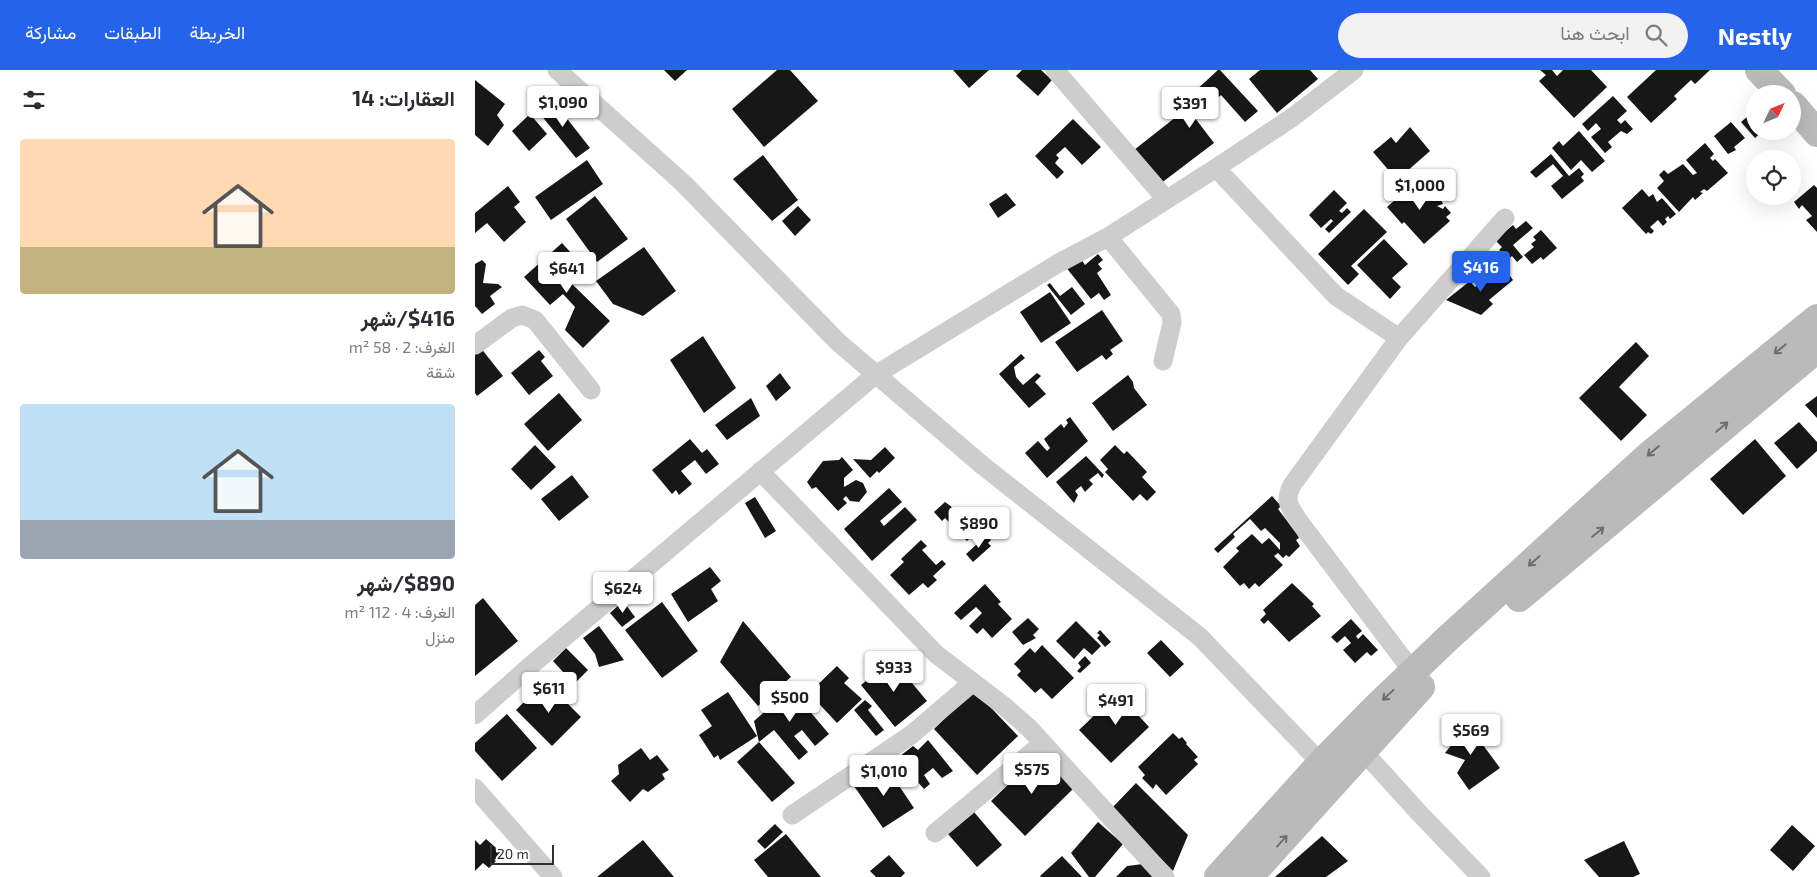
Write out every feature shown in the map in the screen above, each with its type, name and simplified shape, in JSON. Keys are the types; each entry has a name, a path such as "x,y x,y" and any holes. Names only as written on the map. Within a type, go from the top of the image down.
{"street":[{"path":"557,70 683,183 838,342 982,466 1200,637 1321,763"},
{"path":"1055,70 1166,199"},
{"path":"475,715 760,470 875,375 943,332 1108,236 1216,168 1293,118 1354,70"},
{"path":"1759,70 1773,85"},
{"path":"1801,114 1817,133"},
{"path":"1216,168 1336,296 1399,338"},
{"path":"1413,672 1297,520 1288,503 1287,496 1292,485 1399,338 1505,218"},
{"path":"1108,236 1171,314 1172,323 1163,360"},
{"path":"475,345 512,318 523,315 535,320 591,390"},
{"path":"1218,877 1321,763 1413,672 1649,455 1817,318"},
{"path":"1249,877 1411,696 1490,623 1817,349"},
{"path":"760,470 936,654 1004,706 1043,743 1165,877"},
{"path":"792,815 911,735 972,683"},
{"path":"935,833 1043,743"},
{"path":"1363,751 1481,877"},
{"path":"475,788 553,877"}],"building":[{"path":"664,70 687,70 675,81"},
{"path":"777,70 790,70 818,101 764,147 732,109"},
{"path":"953,70 989,70 969,88"},
{"path":"1022,70 1041,70 1052,80 1038,96 1016,76"},
{"path":"1218,70 1258,111 1245,122 1221,95 1195,118 1214,143 1160,184 1134,150 1181,113 1185,118 1191,113 1182,103"},
{"path":"1260,70 1310,70 1318,79 1277,113 1249,79"},
{"path":"1540,70 1552,70 1557,76 1563,70 1591,70 1607,87 1574,118 1539,81 1546,75"},
{"path":"1656,70 1710,70 1695,84 1691,80 1674,96 1677,99 1651,123 1627,97"},
{"path":"475,80 505,104 497,115 504,125 488,146 475,135"},
{"path":"1613,96 1627,111 1617,120 1621,124 1625,120 1633,129 1627,134 1621,131 1608,142 1612,147 1605,153 1591,137 1601,129 1596,123 1588,131 1582,124"},
{"path":"551,98 590,148 576,158 536,109"},
{"path":"530,114 547,134 529,151 512,131"},
{"path":"1746,118 1746,128 1741,122"},
{"path":"1073,119 1101,147 1082,165 1065,147 1056,155 1059,158 1055,163 1064,172 1057,179 1035,156"},
{"path":"1731,122 1745,138 1734,147 1736,150 1728,154 1714,136"},
{"path":"1410,127 1430,151 1397,180 1373,152 1391,137 1396,143"},
{"path":"1579,131 1605,161 1592,172 1581,160 1571,170 1552,148 1559,141 1563,146"},
{"path":"1705,143 1714,154 1710,158 1713,161 1715,159 1728,173 1707,191 1704,189 1700,192 1703,193 1695,200 1693,197 1679,212 1657,188 1664,181 1659,175 1664,170 1668,174 1683,164 1693,175 1697,173 1686,160"},
{"path":"1551,154 1569,176 1579,168 1584,174 1581,177 1584,181 1562,199 1551,186 1563,176 1553,164 1536,178 1530,172"},
{"path":"763,155 798,200 772,221 733,179"},
{"path":"587,160 603,184 551,220 535,197"},
{"path":"1422,176 1430,185 1417,196 1419,199 1425,194 1428,197 1431,194 1437,201 1440,198 1443,204 1437,206 1443,209 1445,206 1451,213 1446,217 1450,221 1424,244 1387,207"},
{"path":"1814,185 1817,188 1817,232 1806,220 1812,216 1802,205 1799,209 1796,205 1801,205 1801,196"},
{"path":"508,186 520,202 514,207 526,222 504,242 487,223 475,233 475,213"},
{"path":"1642,189 1649,197 1653,194 1657,202 1662,198 1676,214 1670,219 1668,216 1665,219 1667,222 1663,226 1658,220 1650,227 1654,231 1651,234 1648,232 1646,234 1622,208"},
{"path":"1334,190 1347,203 1339,211 1342,213 1347,208 1351,212 1329,233 1325,229 1333,221 1331,219 1321,228 1309,215"},
{"path":"1006,193 1016,205 998,218 989,204"},
{"path":"595,196 628,239 597,262 566,219"},
{"path":"798,206 811,220 795,236 782,221"},
{"path":"1364,209 1387,232 1351,266 1359,274 1348,285 1318,254"},
{"path":"1526,221 1533,228 1513,245 1523,257 1517,262 1512,256 1506,261 1500,254 1502,252 1499,250 1502,247 1495,240 1513,225 1516,229"},
{"path":"1541,230 1557,248 1543,260 1541,257 1532,264 1524,255 1534,247 1531,244 1536,240 1533,237"},
{"path":"1384,239 1408,264 1392,278 1401,287 1390,299 1357,265"},
{"path":"562,243 582,265 569,277 573,285 610,321 583,348 565,330 575,307 563,294 550,305 524,277"},
{"path":"644,247 676,291 643,316 613,304 596,281"},
{"path":"1098,254 1103,260 1098,264 1102,269 1097,273 1111,295 1104,300 1099,293 1091,299 1065,266 1079,256 1085,265"},
{"path":"482,260 486,264 483,283 498,284 502,287 490,296 495,304 482,314 475,306 475,264"},
{"path":"1505,269 1513,280 1489,300 1493,304 1481,315 1446,300 1470,281 1475,287 1490,275 1493,279"},
{"path":"1050,283 1060,296 1072,287 1085,304 1071,315 1047,285"},
{"path":"1050,292 1071,323 1041,343 1020,312"},
{"path":"1102,310 1123,341 1110,350 1113,354 1106,360 1102,355 1077,372 1055,342"},
{"path":"703,336 736,388 704,413 670,360"},
{"path":"1636,342 1649,356 1619,387 1647,415 1621,441 1579,398"},
{"path":"480,347 503,376 477,396 475,393 475,352"},
{"path":"539,350 545,357 541,361 553,376 529,395 511,373"},
{"path":"1021,354 1025,358 1014,367 1016,377 1023,385 1037,373 1041,376 1035,382 1046,394 1029,408 999,374"},
{"path":"780,373 791,388 776,401 766,386"},
{"path":"1128,375 1133,382 1134,388 1147,405 1113,431 1092,403"},
{"path":"559,393 582,420 548,451 524,424"},
{"path":"1817,396 1817,418 1805,405"},
{"path":"751,398 760,416 727,440 715,425"},
{"path":"1070,417 1088,441 1047,478 1025,453 1038,441 1047,451 1050,448 1044,439 1061,424 1064,428 1068,423 1066,420"},
{"path":"1799,422 1817,442 1817,451 1797,469 1774,443"},
{"path":"690,439 702,453 707,449 719,464 706,474 695,460 681,471 692,484 679,495 676,490 672,494 652,470"},
{"path":"1755,439 1786,476 1743,515 1710,479"},
{"path":"535,445 556,467 531,490 511,469"},
{"path":"1115,445 1124,454 1127,451 1147,472 1142,477 1156,492 1147,501 1140,494 1133,501 1105,472 1108,469 1100,460"},
{"path":"885,447 895,458 879,473 877,471 870,478 853,459 871,460"},
{"path":"1086,456 1104,475 1102,478 1098,473 1089,480 1093,484 1085,492 1081,486 1075,491 1078,495 1074,503 1056,482"},
{"path":"842,457 853,470 844,478 844,487 856,480 863,483 867,492 859,502 850,501 846,496 843,499 847,503 838,511 816,487 812,489 807,482 823,461 839,460"},
{"path":"572,475 589,497 559,521 541,499"},
{"path":"889,488 902,502 880,521 884,526 905,507 917,520 872,561 844,529"},
{"path":"1272,496 1281,506 1278,509 1297,534 1299,538 1296,540 1300,546 1289,557 1286,555 1283,558 1278,553 1274,556 1283,565 1259,587 1255,583 1249,589 1244,583 1240,586 1223,567 1239,551 1236,548 1252,534 1262,544 1269,538 1280,550 1280,543 1265,528 1261,531 1250,519 1233,534 1235,537 1218,553 1214,549"},
{"path":"755,497 776,531 765,538 745,503"},
{"path":"945,502 956,510 952,515 957,520 963,514 979,530 967,541 955,529 958,527 953,522 951,524 945,518 942,521 934,512"},
{"path":"987,535 991,540 988,543 991,546 973,562 966,554"},
{"path":"921,540 927,546 922,550 936,565 942,560 946,564 933,576 937,580 928,588 923,583 909,595 890,575 904,562 901,559"},
{"path":"710,567 721,581 711,589 718,601 688,622 671,594"},
{"path":"1292,583 1314,604 1312,606 1321,616 1289,642 1268,620 1264,624 1260,620 1266,614 1263,610"},
{"path":"985,584 1001,602 998,604 1012,619 992,638 983,628 977,634 969,626 982,613 976,607 961,620 954,613"},
{"path":"483,598 518,641 475,676 475,605"},
{"path":"623,601 635,617 622,627 610,613"},
{"path":"662,602 698,651 662,678 625,630"},
{"path":"1028,618 1039,629 1033,635 1036,638 1023,645 1012,632"},
{"path":"1351,619 1362,631 1356,636 1358,639 1363,634 1378,650 1371,656 1367,652 1355,663 1343,650 1351,643 1345,636 1337,643 1331,637"},
{"path":"743,621 791,677 758,706 720,662"},
{"path":"1076,621 1101,646 1092,655 1084,648 1074,659 1056,641"},
{"path":"599,626 624,660 599,667 595,654 583,638"},
{"path":"1100,630 1111,642 1105,647 1097,638 1100,635 1097,633"},
{"path":"1161,640 1184,664 1170,677 1147,653"},
{"path":"1042,645 1074,678 1052,699 1041,688 1035,693 1017,675 1021,671 1014,664 1030,648 1035,653"},
{"path":"566,648 588,670 574,684 553,661"},
{"path":"1085,656 1091,663 1080,673 1077,671 1081,667 1078,663"},
{"path":"892,659 927,701 895,727 861,685"},
{"path":"837,666 849,678 844,683 862,699 837,723 809,693"},
{"path":"545,681 581,717 552,746 516,710"},
{"path":"1123,688 1144,710 1138,715 1149,727 1111,763 1079,730"},
{"path":"791,689 829,734 815,746 802,730 794,736 808,752 799,760 774,730 759,742 754,721"},
{"path":"974,690 1018,736 977,775 934,729"},
{"path":"728,692 757,736 720,760 718,755 714,758 699,735 712,726 701,710"},
{"path":"865,700 872,706 868,710 884,730 876,736 854,710"},
{"path":"507,714 537,748 502,781 475,751 475,743"},
{"path":"1463,718 1500,768 1469,790 1457,773 1465,760 1445,753 1456,739 1451,726"},
{"path":"1173,733 1179,739 1182,737 1187,743 1198,757 1194,760 1198,764 1166,795 1156,784 1153,789 1142,778 1145,775 1138,767"},
{"path":"928,740 953,771 942,778 933,768 924,775 930,784 924,789 893,754 900,756 913,746 918,750"},
{"path":"759,742 795,783 772,802 737,762"},
{"path":"641,748 650,760 657,755 669,770 662,774 665,779 648,792 643,789 630,802 611,781 619,774 618,765"},
{"path":"1040,754 1074,788 1025,836 991,801"},
{"path":"885,765 914,808 883,828 854,786"},
{"path":"1136,783 1188,835 1173,871 1111,809"},
{"path":"974,812 1002,845 977,867 948,834"},
{"path":"1098,822 1123,844 1095,877 1089,877 1071,853"},
{"path":"775,824 783,832 765,849 757,841"},
{"path":"1792,825 1815,846 1793,871 1770,850"},
{"path":"786,834 821,877 768,877 754,860"},
{"path":"1322,836 1348,861 1326,877 1275,877"},
{"path":"486,839 503,854 489,868 483,863 475,871 475,840 480,845"},
{"path":"643,840 674,877 597,877"},
{"path":"1624,841 1640,874 1633,877 1599,877 1584,860"},
{"path":"889,855 905,873 901,877 876,877 870,871"},
{"path":"1062,856 1082,877 1040,876"},
{"path":"1143,864 1155,877 1116,877 1127,866"}]}
